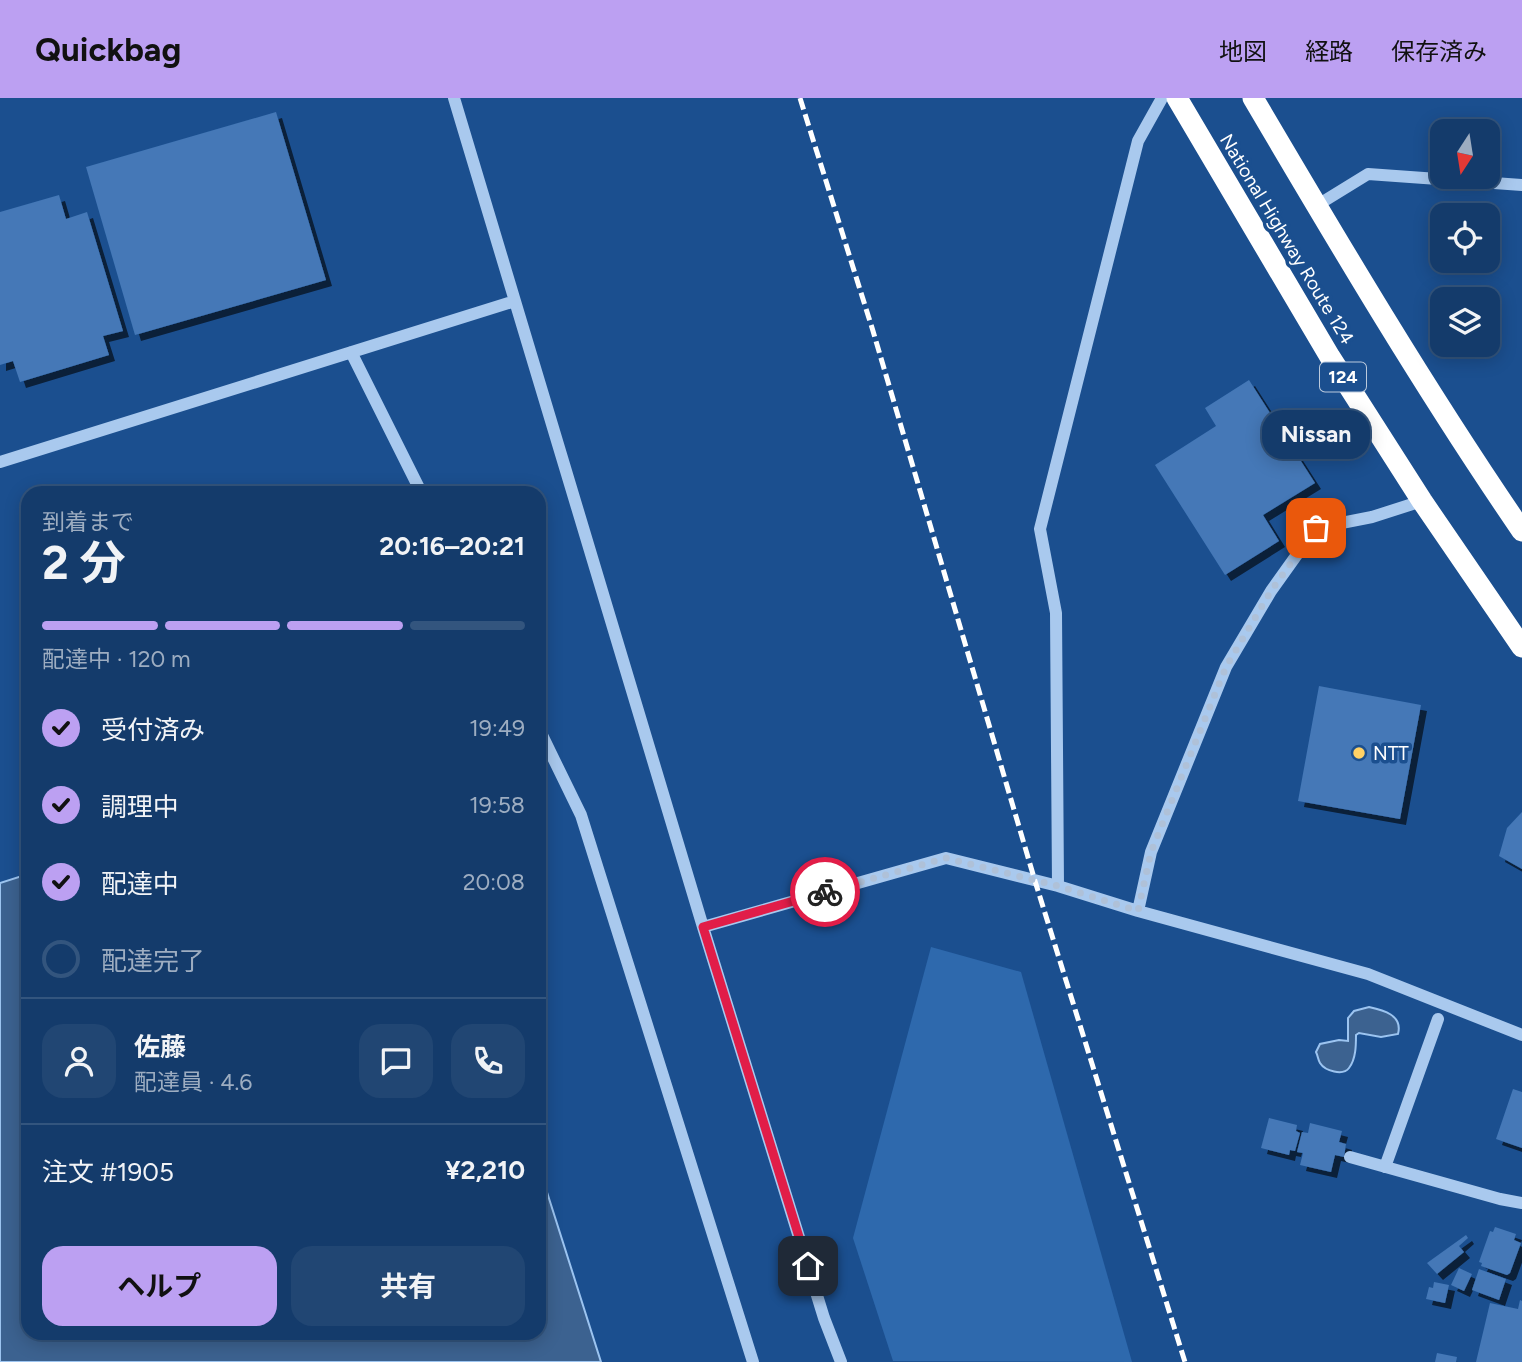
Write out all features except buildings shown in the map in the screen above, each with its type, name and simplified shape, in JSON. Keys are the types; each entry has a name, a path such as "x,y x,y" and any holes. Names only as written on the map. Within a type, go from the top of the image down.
{"highway":[{"name":"National Highway Route 124","path":"1177,98 1330,357 1422,501 1522,647"},
{"path":"1253,98 1316,206 1472,458 1522,531"}],"street":[{"path":"454,98 703,927 824,1318 841,1362"},
{"path":"1058,886 1056,612 1040,529 1138,141 1162,98"},
{"path":"1316,206 1368,174 1522,185"},
{"path":"0,462 515,301"},
{"path":"351,352 418,486"},
{"path":"1138,911 1151,852 1226,667 1271,591 1316,528 1372,517 1422,501"},
{"path":"546,743 582,814 753,1362"},
{"path":"703,927 946,858 1058,886 1138,911 1367,974 1522,1035"},
{"path":"1385,1167 1438,1019"},
{"path":"1350,1157 1522,1203"}],"shaded area":[{"path":"21,876 21,1340 546,1340 546,1189 601,1362 0,1362 0,883"},
{"path":"931,947 1021,972 1132,1362 893,1361 853,1238"},
{"path":"1369,1007 1391,1014 1398,1022 1398,1034 1381,1037 1359,1033 1356,1035 1356,1047 1349,1068 1339,1072 1322,1066 1316,1052 1320,1044 1348,1041 1348,1018 1354,1011"}],"railway":[{"path":"800,98 873,331 1035,881 1185,1362"}],"way so far":[{"path":"825,892 946,858 1058,886 1138,911 1151,852 1226,667 1271,591 1316,528"}],"place":[{"name":"Nissan","path":"1316,528"},
{"name":"NTT","path":"1359,753"}],"route":[{"path":"808,1266 703,927 825,892"}]}
